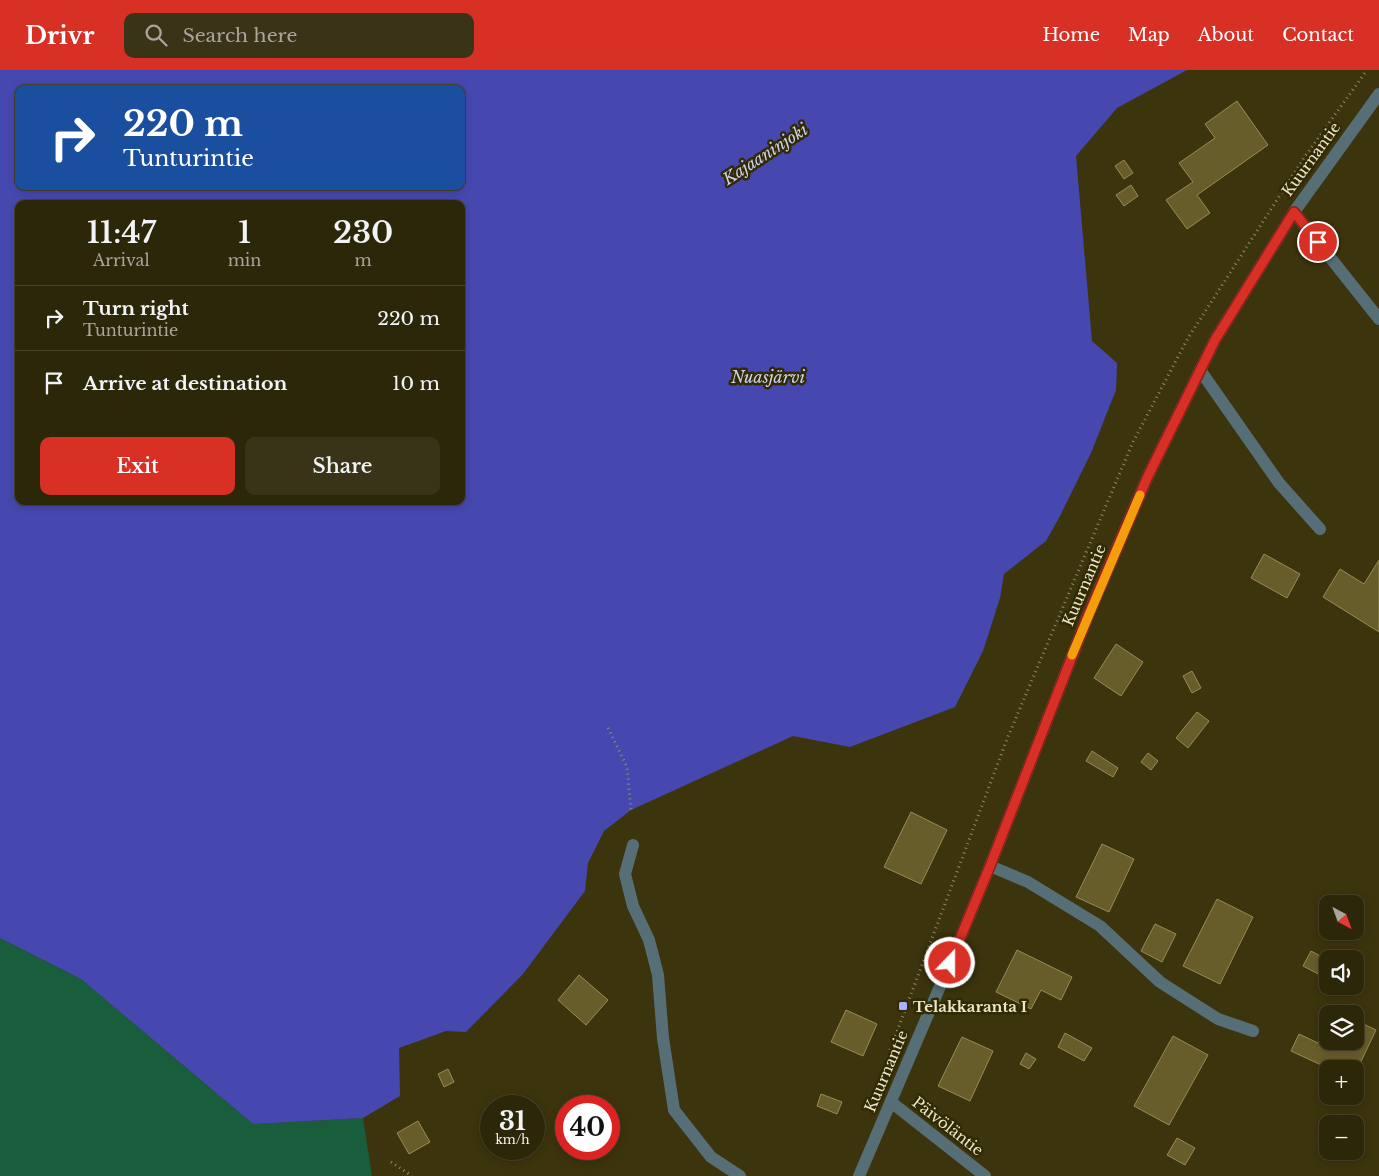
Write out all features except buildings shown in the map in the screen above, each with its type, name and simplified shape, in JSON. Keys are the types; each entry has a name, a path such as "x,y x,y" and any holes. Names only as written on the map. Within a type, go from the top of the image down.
{"street":[{"name":"Kuurnantie","path":"859,1176 990,866 1089,613 1148,476 1215,340 1294,212 1379,94"},
{"path":"1294,212 1379,320"},
{"path":"1200,370 1279,483 1320,529"},
{"path":"633,845 625,874 633,906 649,940 658,975 663,1038 674,1110 711,1157 740,1176"},
{"path":"990,866 1028,882 1100,926 1160,982 1218,1019 1253,1030"},
{"name":"Päivöläntie","path":"891,1102 986,1176"}],"path":[{"path":"1304,158 1367,70"},
{"path":"608,728 627,767 631,810"},
{"path":"391,1162 412,1176"}],"green space":[{"path":"0,938 81,979 253,1124 363,1118 372,1176 0,1176"}],"water":[{"name":"Nuasjärvi","path":"0,70 1187,70 1117,108 1076,156 1092,341 1117,363 1116,390 1091,453 1046,541 1004,574 1000,598 983,651 955,707 850,747 793,736 631,810 604,831 588,863 585,891 523,974 466,1032 446,1031 399,1048 400,1096 363,1118 253,1124 81,979 0,938"}],"slow traffic":[{"path":"1072,655 1140,495"}],"place":[{"name":"Telakkaranta I","path":"903,1006"}],"route":[{"path":"950,963 1089,613 1148,476 1215,340 1294,212 1318,242"}],"water label":[{"name":"Kajaaninjoki","path":"765,154"}]}
